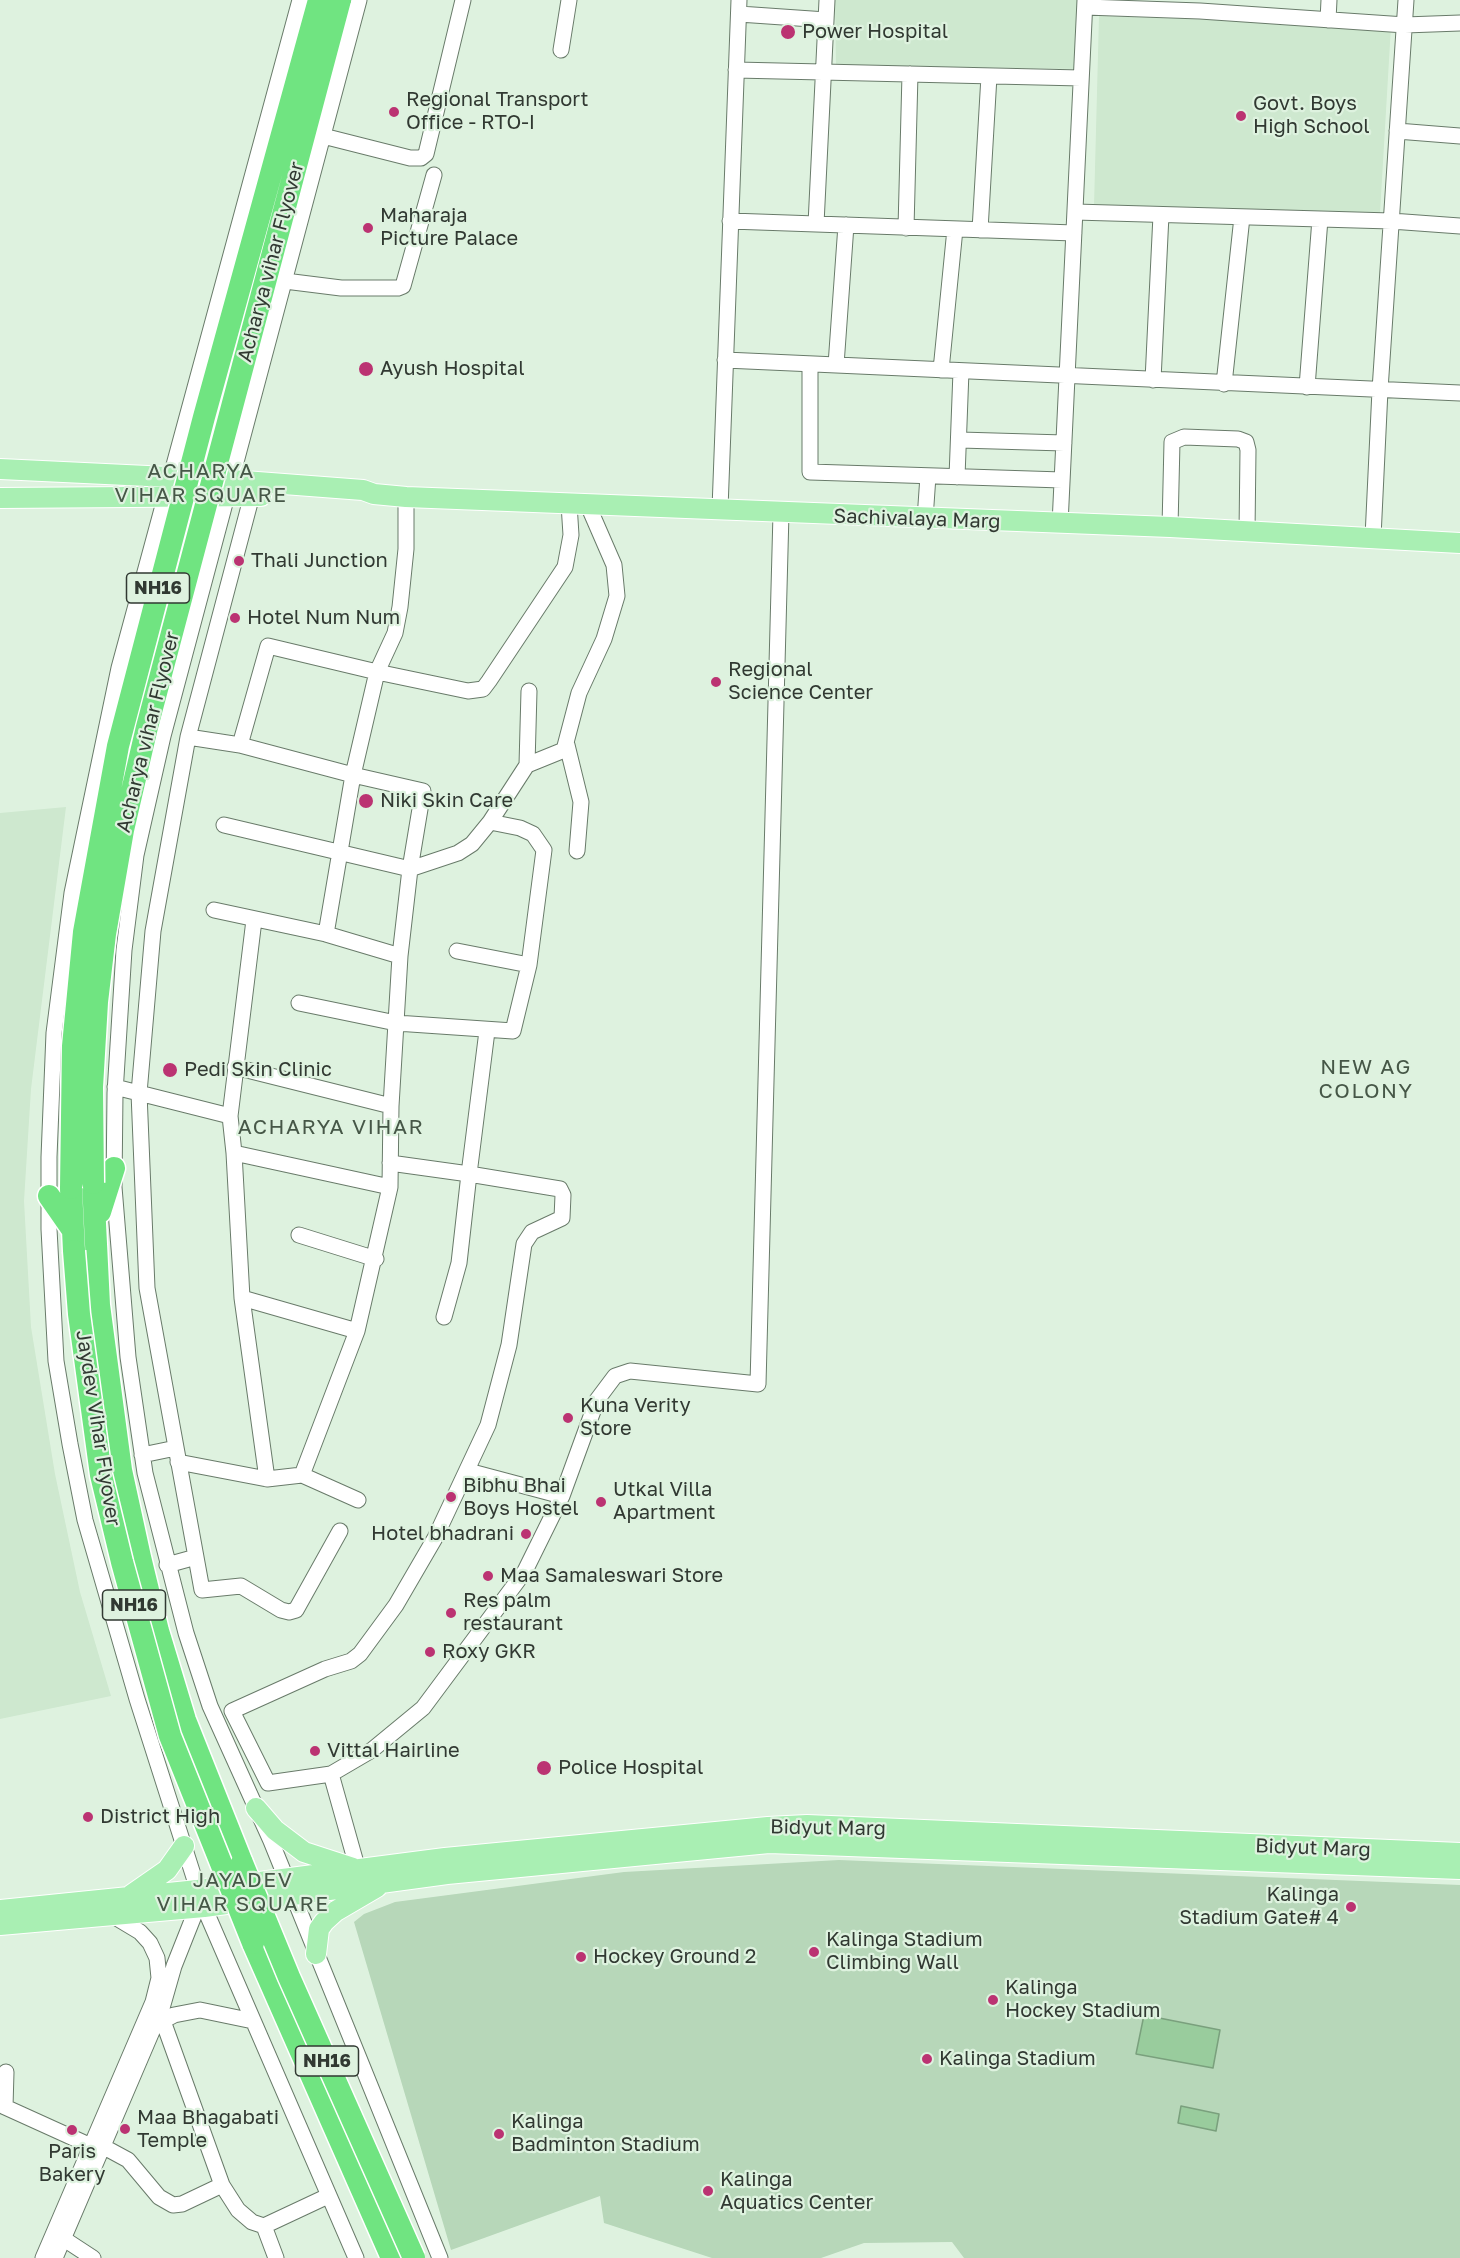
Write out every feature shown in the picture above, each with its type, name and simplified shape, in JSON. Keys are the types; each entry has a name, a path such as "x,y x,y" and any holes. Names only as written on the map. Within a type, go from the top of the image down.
{"highway":[{"name":"Acharya vihar Flyover","path":"84,1240 71,1188 73,1046 84,932 118,746 201,428 319,0"},
{"name":"Acharya vihar Flyover","path":"84,1240 93,1183 92,1087 98,1002 106,924 123,830 147,727 340,0"},
{"path":"49,1196 84,1240 114,1168"},
{"name":"Jaydev Vihar Flyover","path":"84,1240 79,1314 101,1475 122,1562 170,1736 249,1933 392,2258"},
{"name":"Jaydev Vihar Flyover","path":"84,1240 99,1305 121,1470 158,1631 185,1720 290,1977 414,2258"}],"main road":[{"name":"Sachivalaya Marg","path":"0,470 170,477 229,488 252,495 365,498 374,494"},
{"name":"Sachivalaya Marg","path":"229,488 363,490 374,494 406,497 1170,527 1460,543"},
{"path":"0,498 165,496 229,488"},
{"path":"256,1808 275,1830 304,1852 358,1870"},
{"name":"Bidyut Marg","path":"290,1888 358,1870 445,1858 728,1829 807,1825 1460,1853"},
{"name":"Bidyut Marg","path":"200,1902 290,1888 385,1883 447,1874 769,1843 1460,1869"},
{"path":"126,1898 167,1870 184,1846"},
{"path":"316,1954 319,1929 324,1922 336,1911 385,1883"},
{"path":"0,1910 126,1898 200,1902"},
{"path":"0,1925 200,1902"}],"street":[{"path":"300,0 119,668 72,893 55,1020 49,1196 56,1361 85,1520 137,1699 200,1902 356,2258"},
{"path":"359,0 167,720 136,855 124,950 115,1087 114,1168 128,1357 142,1455 167,1565 210,1706 290,1888 440,2258"},
{"path":"323,136 410,158 416,159 426,154 463,0"},
{"path":"561,50 569,0"},
{"path":"816,224 827,0"},
{"path":"1328,20 1329,0"},
{"path":"1373,537 1380,390 1406,0"},
{"path":"1060,524 1085,3 1200,5 1328,20 1405,25 1460,23"},
{"path":"720,509 739,7 826,20"},
{"path":"736,70 1081,78"},
{"path":"906,228 910,74"},
{"path":"980,230 989,76"},
{"path":"1397,131 1460,136"},
{"path":"285,281 341,288 398,288 404,286 434,175"},
{"path":"1075,212 1391,221 1460,226"},
{"path":"1152,380 1161,215"},
{"path":"1224,384 1242,217"},
{"path":"1307,387 1320,219"},
{"path":"730,221 1074,233"},
{"path":"836,365 846,225"},
{"path":"941,370 955,229"},
{"path":"725,360 1460,393"},
{"path":"810,364 810,472 1062,480"},
{"path":"957,477 961,371"},
{"path":"1170,527 1172,442 1184,437 1238,439 1246,442 1248,450 1247,533"},
{"path":"960,440 1064,443"},
{"path":"178,451 229,448 242,444"},
{"path":"925,519 928,476"},
{"path":"252,495 189,731 153,931 139,1093 147,1288 202,1590 240,1586 280,1610 289,1612 301,1605 340,1531"},
{"path":"326,934 353,775 377,672 395,633 400,607 406,549 406,497"},
{"path":"240,745 268,646 468,691 483,689 565,567 571,535 596,505"},
{"path":"577,851 581,802 567,744 579,693 604,639 617,596 614,565 596,505"},
{"path":"390,1163 555,1187 563,1195 564,1213 558,1222 532,1232 524,1244 500,1387 489,1425 468,1471 396,1605 360,1654 351,1661 325,1669 232,1711 268,1783 331,1774 372,1750 423,1708 525,1571 562,1496 597,1400 615,1376 630,1371 758,1384 781,513"},
{"path":"158,525 171,527 203,540 209,546 211,557"},
{"path":"224,825 340,851 410,870 458,854 472,844 490,822 527,765 529,691"},
{"path":"167,720 189,731 353,775 423,791 410,870 400,956 391,1106 390,1187 376,1259 357,1331 302,1475"},
{"path":"527,765 557,755 567,744"},
{"path":"300,1003 396,1023 513,1031 529,965 544,850 533,834 490,822"},
{"path":"214,910 326,934 400,956"},
{"path":"254,920 230,1116 242,1298 267,1479"},
{"path":"457,951 529,965"},
{"path":"444,1317 459,1263 487,1031"},
{"path":"235,1067 391,1106"},
{"path":"115,1087 230,1116"},
{"path":"234,1153 390,1187"},
{"path":"299,1235 376,1259"},
{"path":"242,1298 357,1331"},
{"path":"142,1455 177,1455 267,1479 302,1475 358,1500"},
{"path":"468,1471 562,1496"},
{"path":"167,1565 195,1557"},
{"path":"331,1774 358,1870"},
{"path":"42,2258 158,2023 200,1902"},
{"path":"55,2258 153,2002 159,1978 157,1958 150,1943 140,1932 110,1914"},
{"path":"158,2023 174,2015 200,2010 253,2020"},
{"path":"158,2023 222,2185 244,2216 264,2226 276,2258"},
{"path":"6,2072 5,2107 128,2160 159,2197 173,2205 182,2204 222,2185"},
{"path":"264,2226 328,2196"},
{"path":"64,2239 93,2258"}],"shaded area":[{"path":"835,0 1082,0 1078,69 836,65"},
{"name":"Govt. Boys High School","path":"1099,16 1391,26 1380,213 1094,206"},
{"path":"66,807 31,1089 24,1201 31,1327 55,1474 80,1592 111,1696 0,1719 0,813"},
{"name":"Kalinga Stadium","path":"839,1860 1460,1885 1460,2258 964,2258 952,2242 864,2243 821,2258 712,2258 604,2223 600,2196 451,2250 354,1922 364,1914 395,1902 624,1872"},
{"path":"1144,2015 1220,2030 1213,2068 1136,2054"},
{"path":"1181,2106 1219,2114 1216,2131 1178,2123"}],"place":[{"name":"Power Hospital","path":"788,32"},
{"name":"Regional Transport Office - RTO-I","path":"394,112"},
{"name":"Govt. Boys High School","path":"1241,116"},
{"name":"Maharaja Picture Palace","path":"368,228"},
{"name":"Ayush Hospital","path":"366,369"},
{"name":"Thali Junction","path":"239,561"},
{"name":"Hotel Num Num","path":"235,618"},
{"name":"Regional Science Center","path":"716,682"},
{"name":"Niki Skin Care","path":"366,801"},
{"name":"Pedi Skin Clinic","path":"170,1070"},
{"name":"Kuna Verity Store","path":"568,1418"},
{"name":"Bibhu Bhai Boys Hostel","path":"451,1497"},
{"name":"Utkal Villa Apartment","path":"601,1502"},
{"name":"Hotel bhadrani","path":"526,1534"},
{"name":"Maa Samaleswari Store","path":"488,1576"},
{"name":"Res palm restaurant","path":"451,1613"},
{"name":"Roxy GKR","path":"430,1652"},
{"name":"Vittal Hairline","path":"315,1751"},
{"name":"Police Hospital","path":"544,1768"},
{"name":"District High","path":"88,1817"},
{"name":"Kalinga Stadium Gate# 4","path":"1351,1907"},
{"name":"Kalinga Stadium Climbing Wall","path":"814,1952"},
{"name":"Hockey Ground 2","path":"581,1957"},
{"name":"Kalinga Hockey Stadium","path":"993,2000"},
{"name":"Kalinga Stadium","path":"927,2059"},
{"name":"Maa Bhagabati Temple","path":"125,2129"},
{"name":"Paris Bakery","path":"72,2130"},
{"name":"Kalinga Badminton Stadium","path":"499,2134"},
{"name":"Kalinga Aquatics Center","path":"708,2191"}],"district":[{"name":"ACHARYA VIHAR SQUARE","path":"201,483"},
{"name":"NEW AG COLONY","path":"1366,1079"},
{"name":"ACHARYA VIHAR","path":"331,1127"},
{"name":"JAYADEV VIHAR SQUARE","path":"243,1892"}]}
